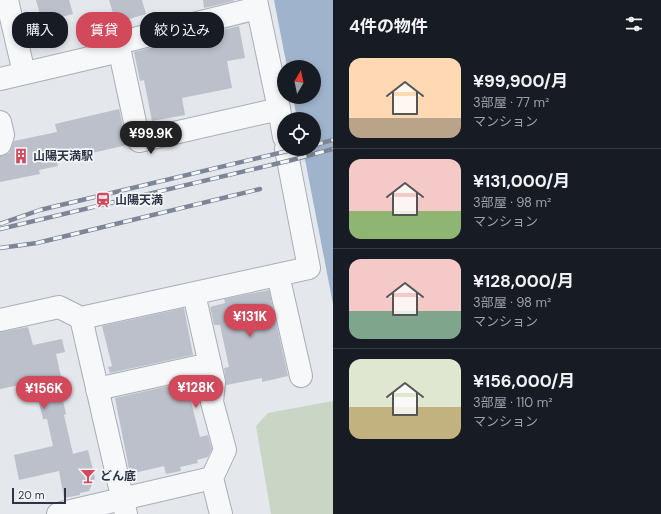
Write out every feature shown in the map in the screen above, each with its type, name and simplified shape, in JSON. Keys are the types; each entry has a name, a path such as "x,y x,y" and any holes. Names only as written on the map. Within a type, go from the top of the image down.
{"street":[{"path":"8,0 24,73"},
{"path":"279,109 139,140 118,43 257,4 279,109 280,112"},
{"path":"1,76 24,73 120,51"},
{"path":"0,122 3,135 0,144"},
{"path":"0,320 59,307 81,318 309,268 287,156"},
{"path":"278,275 301,376"},
{"path":"194,294 214,382 212,402 225,450 212,478 221,514"},
{"path":"81,318 124,506"},
{"path":"97,389 210,364"},
{"path":"58,514 124,506 212,478"}],"green space":[{"path":"333,401 333,514 271,514 256,426 268,413"}],"water":[{"path":"274,0 333,0 333,304 304,156 321,156 321,112 296,112 294,104 321,104 321,60 286,60"}],"building":[{"path":"36,0 69,0 73,14 68,15 68,12 39,12"},
{"path":"109,0 142,0 145,12 140,12 140,16 132,18 132,12 113,12"},
{"path":"203,0 233,0 234,1 204,8"},
{"path":"239,26 245,58 227,61 232,88 182,98 185,115 152,121 144,80 140,81 134,52 150,48 224,48 224,30"},
{"path":"119,109 127,145 57,161 58,166 39,170 40,174 0,182 0,156 9,153 14,141 57,132 55,124"},
{"path":"269,290 288,376 262,382 262,378 226,385 224,368 229,367 220,325 214,325 210,307 225,303 224,299"},
{"path":"184,308 193,355 110,373 108,367 112,366 102,326"},
{"path":"28,327 33,345 62,339 65,352 56,354 61,377 58,377 66,414 64,415 73,454 88,450 95,478 89,491 80,493 80,495 64,498 59,471 19,480 14,455 53,446 47,419 43,419 34,382 0,389 0,332"},
{"path":"186,382 200,437 208,435 212,449 208,457 197,460 198,463 180,467 181,471 166,474 164,466 130,474 115,398"}],"railway":[{"path":"321,143 333,140"},
{"path":"0,229 333,149"},
{"path":"0,224 40,210 277,154"},
{"path":"0,248 37,243 260,189"}],"place":[{"name":"山陽天満駅","path":"21,156"},
{"name":"山陽天満","path":"103,200"},
{"name":"どん底","path":"88,476"}]}
